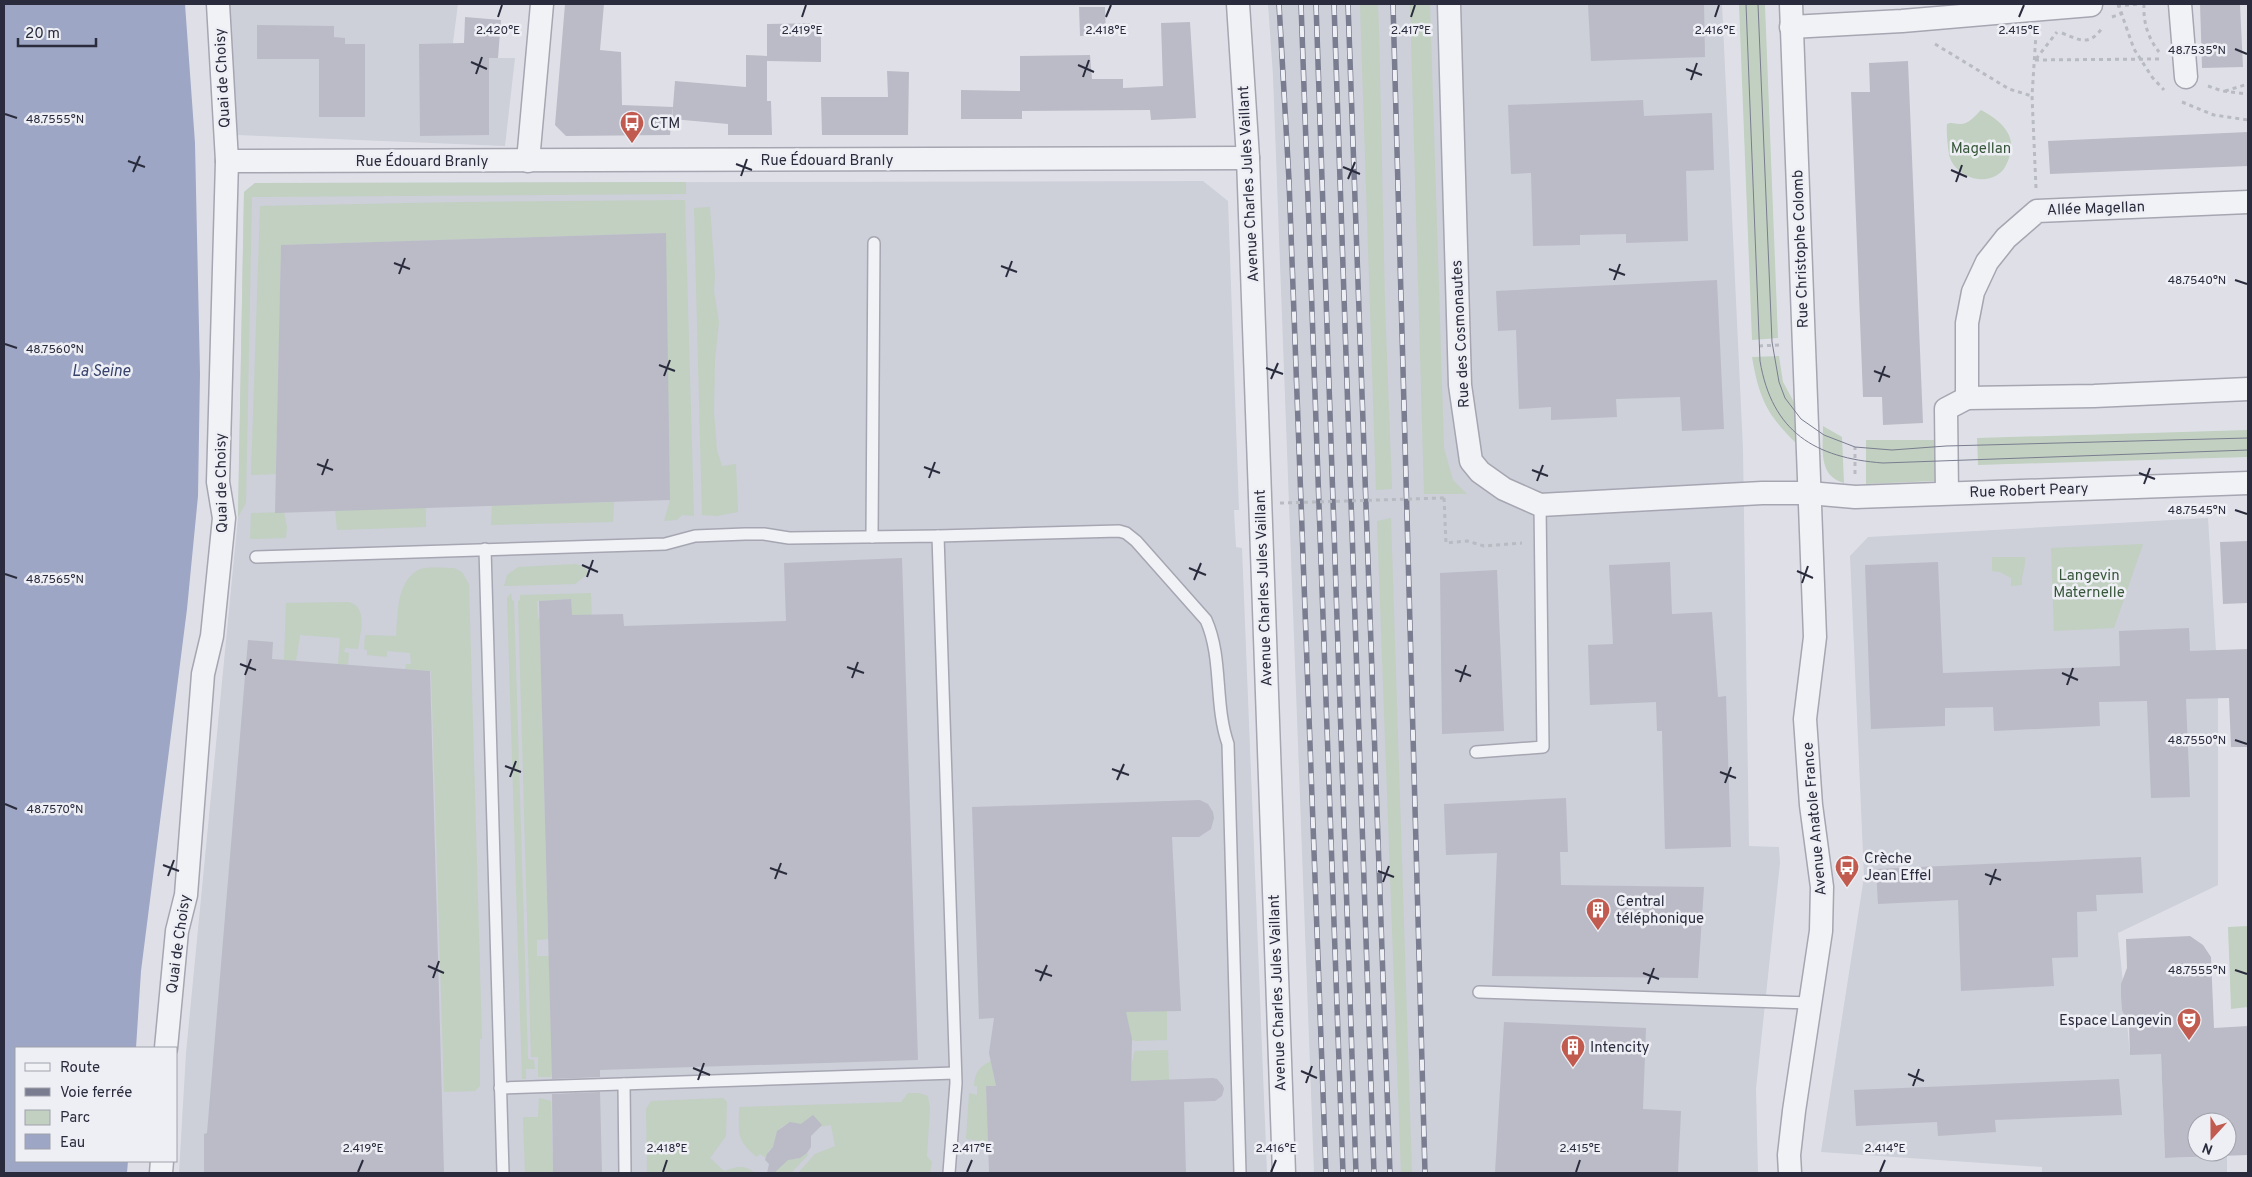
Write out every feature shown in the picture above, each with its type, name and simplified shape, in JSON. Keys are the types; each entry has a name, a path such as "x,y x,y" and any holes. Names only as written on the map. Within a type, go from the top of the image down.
{"street":[{"name":"Quai de Choisy","path":"166,1047 177,931 186,895 203,674 212,636 224,518 218,482 227,161 218,4"},
{"path":"528,161 542,4"},
{"name":"Avenue Charles Jules Vaillant","path":"1238,4 1248,158 1284,1173"},
{"name":"Rue des Cosmonautes","path":"1448,4 1460,385 1471,461 1480,472 1493,482 1540,506"},
{"name":"Rue Christophe Colomb","path":"1791,4 1809,493"},
{"path":"2180,4 2186,77"},
{"path":"1791,27 1902,21 2091,5"},
{"name":"Rue Édouard Branly","path":"227,161 1248,158"},
{"name":"Allée Magellan","path":"1967,398 1967,323 1973,292 1987,262 2006,238 2037,211 2248,202"},
{"path":"1947,493 1946,409 1967,398 2094,396 2248,388"},
{"name":"Rue Robert Peary","path":"1809,493 1855,498 2248,483"},
{"path":"1540,506 1762,493 1809,493"},
{"name":"Avenue Anatole France","path":"1790,1173 1789,1155 1794,1111 1821,931 1822,887 1811,805 1805,719 1815,637 1809,493"}],"lane":[{"path":"872,537 874,242"},
{"path":"1476,752 1543,747 1540,506"},
{"path":"256,557 665,544 695,536 745,534 764,534 789,538 1119,531 1126,533 1206,620 1212,635 1220,717 1228,744 1240,1173"},
{"path":"938,536 955,1073 949,1173"},
{"path":"485,549 503,1173"},
{"path":"1479,992 1811,1003"},
{"path":"500,1088 955,1073"},
{"path":"624,1084 626,1173"}],"path":[{"path":"2118,6 2140,4"},
{"path":"2036,9 2032,96 2037,211"},
{"path":"1902,21 1940,47 2009,89 2032,96"},
{"path":"2035,60 2164,58"},
{"path":"2222,91 2248,84"},
{"path":"1855,447 1855,477"},
{"path":"1280,503 1444,498 1446,543 1467,542 1484,546 1539,541"}],"shaded area":[{"path":"227,4 458,4 451,58 515,58 505,146 236,135"},
{"path":"1268,4 1722,4 1743,449 1749,846 1779,847 1780,863 1756,1089 1758,1173 1314,1173 1273,76"},
{"path":"1203,181 1228,201 1239,510 1234,510 1236,547 1242,548 1267,1173 179,1173 186,1053 238,517 244,192 255,183"},
{"path":"2208,518 2218,684 2218,885 2118,933 2130,1054 2161,1054 2165,1158 2187,1157 2187,1162 2227,1162 2227,1173 2042,1173 2042,1167 1821,1152 1864,877 1850,556 1868,537"}],"green space":[{"path":"1360,4 1378,4 1379,30 1385,304 1392,489 1376,490"},
{"path":"1410,4 1430,4 1444,448 1453,480 1467,494 1424,494"},
{"path":"1739,4 1765,4 1778,338 1752,340"},
{"name":"Magellan","path":"1981,110 1995,118 2006,129 2011,142 2011,150 2005,168 1995,176 1987,179 1972,178 1959,170 1950,158 1947,141 1947,124 1966,123"},
{"path":"686,182 686,194 252,197 246,503 238,517 244,192 255,183"},
{"path":"685,200 694,516 682,515 677,520 664,521 670,500 665,233 281,245 276,474 251,475 260,206"},
{"path":"710,207 715,276 714,291 719,322 715,360 714,412 717,450 722,466 736,464 738,512 717,516 702,515 694,208"},
{"path":"1779,356 1783,382 1795,404 1796,443 1777,423 1765,404 1752,357"},
{"path":"1823,426 1842,437 1844,483 1830,474 1826,468 1823,452"},
{"path":"2248,430 2248,457 1978,465 1977,438"},
{"path":"1866,440 1935,440 1935,481 1866,484"},
{"path":"614,502 613,522 491,525 492,505"},
{"path":"426,508 426,527 337,530 335,509"},
{"path":"284,512 287,527 286,538 250,539 251,513"},
{"path":"1391,518 1412,1173 1401,1173 1377,521"},
{"name":"Langevin Maternelle","path":"2143,544 2114,628 2054,631 2051,548"},
{"path":"1992,557 2025,557 2022,585 2011,586 2011,578 2000,572 1992,571"},
{"path":"576,564 584,567 589,573 575,584 504,586 507,575 518,567"},
{"path":"426,568 454,568 462,572 469,584 482,1039 480,1039 480,1086 475,1091 444,1092 431,671 405,669 406,664 411,664 410,653 387,651 387,657 367,655 367,650 364,649 365,635 396,636 398,609 402,591 411,576 418,570"},
{"path":"511,593 512,600 514,601 528,1059 534,1060 535,1069 526,1069 526,1079 522,1079 507,598"},
{"path":"591,593 592,628 540,630 548,939 537,940 537,956 549,956 551,1077 538,1077 538,1057 531,1057 518,601 520,600 520,595","holes":["571,599 571,617 538,618 537,601"]},
{"path":"348,602 359,609 362,622 358,649 345,648 344,652 349,653 348,665 338,664 340,638 300,635 296,661 284,660 286,603"},
{"path":"2248,926 2248,1007 2231,1009 2228,927"},
{"path":"1167,1011 1167,1040 1132,1040 1124,1012"},
{"path":"1168,1050 1169,1080 1127,1081 1135,1051"},
{"path":"991,1061 996,1086 986,1086 988,1147 982,1147 981,1141 966,1139 969,1093 977,1095 977,1086 974,1086 975,1077 983,1065"},
{"path":"908,1093 919,1093 928,1096 930,1108 927,1156 932,1162 930,1173 798,1173 815,1154 835,1146 831,1125 807,1129 801,1125 784,1125 777,1133 776,1146 769,1150 766,1158 760,1154 757,1157 750,1151 740,1135 739,1107 901,1102"},
{"path":"539,1098 551,1101 553,1173 525,1173 523,1117 538,1117"},
{"path":"723,1098 727,1102 726,1136 710,1158 724,1171 744,1167 755,1173 647,1173 646,1109 651,1101"},
{"path":"807,1153 808,1155 791,1173 773,1173 771,1171 785,1158 797,1159"}],"water":[{"name":"La Seine","path":"4,4 185,4 195,143 200,374 198,496 187,609 141,971 136,1047 15,1047 15,1162 128,1162 127,1173 4,1173"}],"building":[{"path":"565,4 604,4 600,50 621,52 622,105 673,107 670,135 566,136 555,125"},
{"path":"1588,4 1704,4 1705,57 1591,61"},
{"path":"2200,4 2240,4 2243,67 2202,68"},
{"path":"1079,7 1105,7 1106,34 1080,36"},
{"path":"465,17 501,20 498,58 489,58 489,135 420,136 419,44 464,43"},
{"path":"1190,22 1196,118 1151,120 1150,110 1022,111 1022,119 961,119 961,90 1020,91 1020,56 1090,55 1092,79 1123,79 1123,88 1163,86 1161,23"},
{"path":"821,23 821,62 767,61 767,24"},
{"path":"257,25 334,26 334,37 345,38 345,44 365,44 365,117 319,117 319,59 257,59"},
{"path":"746,55 767,56 767,101 771,101 772,135 728,135 728,124 672,119 675,81 746,87"},
{"path":"1908,61 1923,423 1883,425 1882,397 1863,397 1851,92 1870,92 1869,63"},
{"path":"887,71 909,72 908,135 822,135 821,97 888,97"},
{"path":"1643,100 1644,116 1712,113 1714,170 1686,171 1688,241 1626,243 1626,234 1580,235 1580,245 1533,246 1531,173 1511,174 1508,105"},
{"path":"2248,132 2248,166 2050,174 2048,141"},
{"path":"666,233 670,500 275,513 281,245"},
{"path":"1717,280 1724,429 1682,431 1680,397 1616,399 1617,417 1551,420 1551,407 1519,409 1516,330 1498,331 1496,291"},
{"path":"2248,541 2248,603 2223,604 2220,542"},
{"path":"902,558 918,1060 600,1070 600,1077 552,1079 539,601 571,599 572,615 623,614 624,626 786,621 784,563"},
{"path":"1670,562 1672,614 1712,612 1718,697 1726,696 1731,847 1665,849 1662,731 1657,731 1656,702 1590,705 1588,645 1613,644 1609,565"},
{"path":"1938,562 1943,673 2120,666 2119,631 2189,628 2190,651 2248,649 2248,747 2231,747 2229,698 2186,699 2190,797 2151,798 2147,701 2099,702 2100,726 1994,731 1993,707 1945,708 1945,726 1871,729 1865,565"},
{"path":"1497,570 1504,731 1442,734 1440,573"},
{"path":"248,640 273,642 272,659 430,671 444,1173 204,1173 204,1134 207,1133"},
{"name":"Central téléphonique","path":"1566,798 1568,852 1560,852 1561,885 1704,887 1698,978 1492,976 1497,853 1446,855 1444,804"},
{"path":"1200,800 1208,804 1213,812 1214,818 1211,829 1199,837 1172,837 1181,1011 1126,1012 1132,1039 1131,1081 1213,1078 1217,1079 1223,1086 1222,1096 1215,1101 1184,1102 1186,1173 989,1173 986,1086 996,1086 989,1053 994,1018 979,1019 972,807"},
{"path":"2141,857 2143,893 2096,895 2097,911 2077,912 2078,957 2052,958 2054,986 1961,991 1958,900 1878,904 1876,869"},
{"name":"Espace Langevin","path":"2190,936 2203,945 2211,957 2214,1028 2248,1026 2248,1155 2237,1155 2237,1112 2187,1112 2187,1157 2165,1158 2161,1054 2130,1055 2129,1025 2122,1010 2121,996 2121,984 2127,968 2126,939"},
{"name":"Intencity","path":"1504,1022 1646,1028 1643,1109 1681,1111 1678,1173 1495,1173"},
{"path":"2119,1079 2122,1115 1995,1120 1996,1132 1938,1136 1937,1122 1856,1126 1854,1090"},
{"path":"600,1092 602,1173 553,1173 552,1094"},
{"path":"813,1115 822,1125 811,1136 811,1147 807,1153 800,1158 788,1160 774,1173 767,1173 769,1164 765,1160 773,1147 777,1131 790,1122 801,1124"}],"tram line":[{"path":"1746,4 1760,361 1766,386 1775,406 1786,423 1800,437 1817,447 1837,455 1883,463 2248,450"},
{"path":"1758,4 1772,342 1779,382 1785,398 1801,419 1824,435 1855,447 1892,450 1946,446 2248,438"}],"railway":[{"path":"1279,4 1289,180 1326,1173"},
{"path":"1301,4 1343,1173"},
{"path":"1316,4 1356,1173"},
{"path":"1334,4 1374,1173"},
{"path":"1348,4 1390,1173"},
{"path":"1393,4 1425,1173"}],"place":[{"name":"CTM","path":"632,144"},
{"name":"Crèche Jean Effel","path":"1847,888"},
{"name":"Central téléphonique","path":"1598,931"},
{"name":"Espace Langevin","path":"2189,1041"},
{"name":"Intencity","path":"1573,1068"}]}
